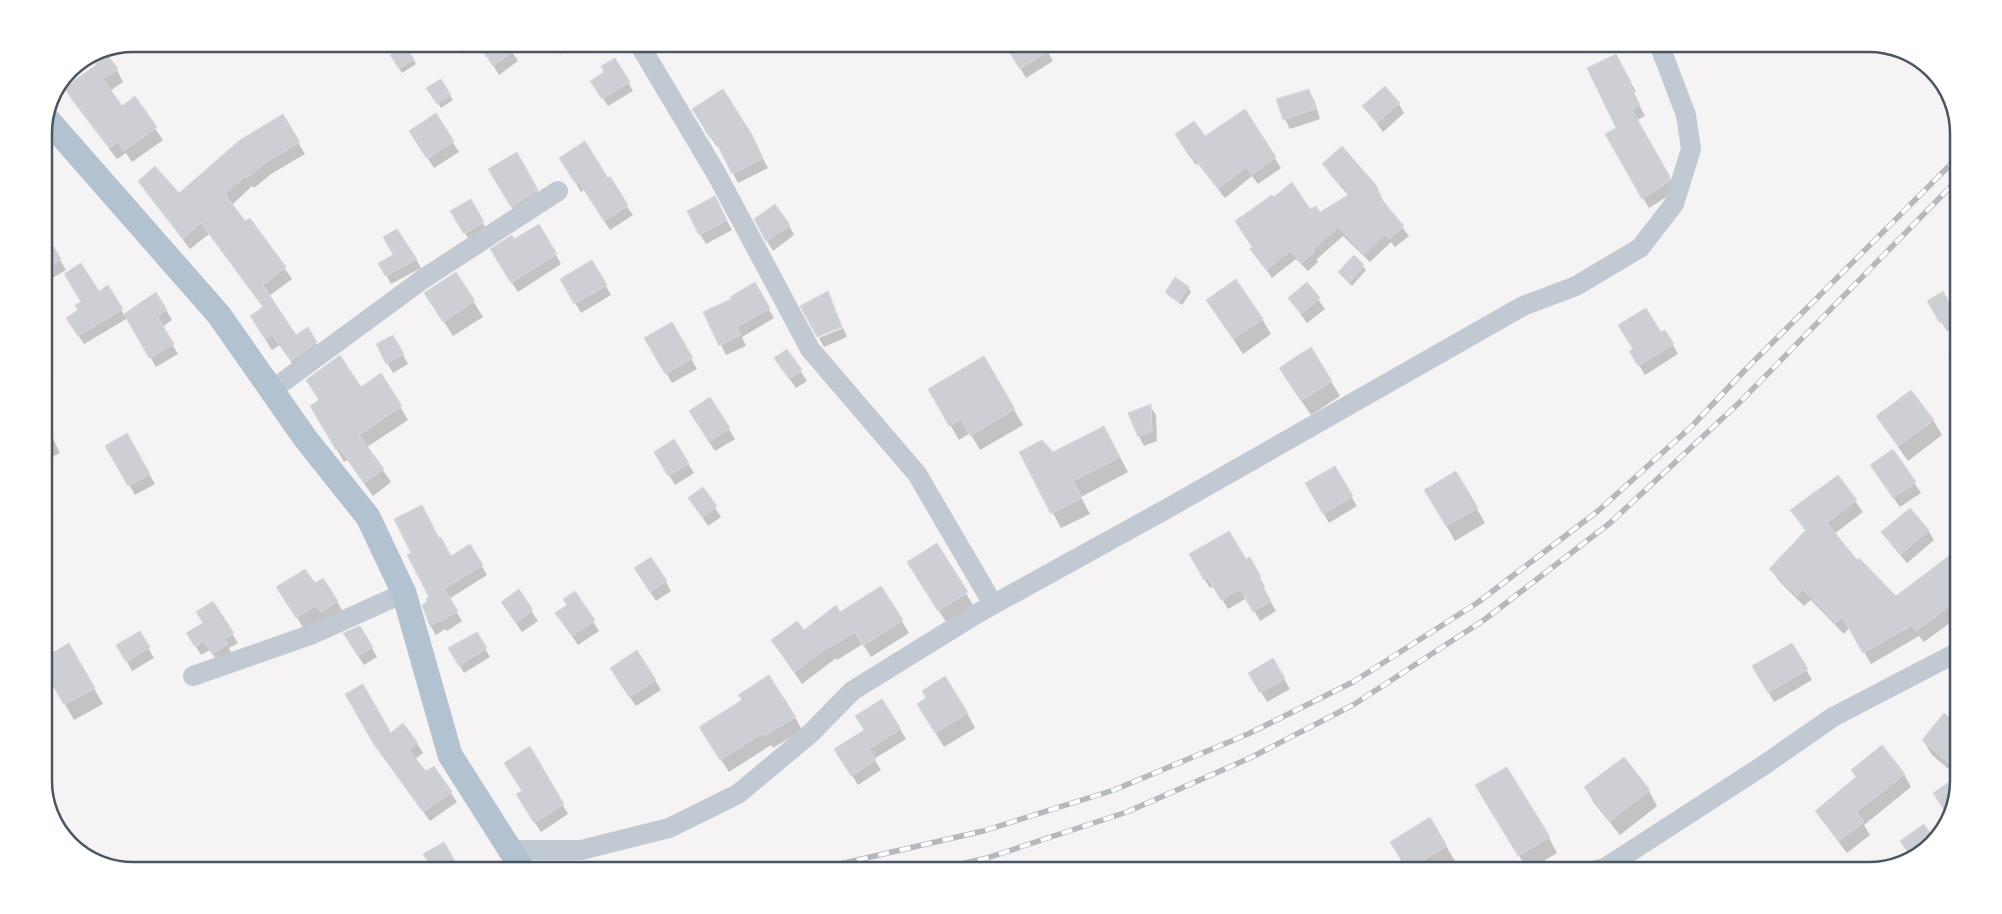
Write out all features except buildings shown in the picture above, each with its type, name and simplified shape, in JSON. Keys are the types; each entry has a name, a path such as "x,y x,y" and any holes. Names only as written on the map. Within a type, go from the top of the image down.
{"main road":[{"path":"53,126 219,315 304,438 368,517 404,593 450,755 516,860"}],"street":[{"path":"645,52 716,173 810,349 917,474 994,604"},
{"path":"516,860 581,850 669,828 738,794 811,733 852,692 994,604 1170,507 1523,306 1576,286 1640,248 1674,204 1691,149 1686,115 1662,52"},
{"path":"272,390 423,279 558,191"},
{"path":"193,676 313,634 404,593"},
{"path":"1614,862 1756,771 1833,717 1950,656"}],"railway":[{"path":"849,862 983,831 1114,790 1248,734 1353,682 1477,603 1598,511 1692,426 1746,369 1949,166"},
{"path":"970,862 1127,812 1252,757 1353,705 1484,620 1610,523 1740,402 1949,188"}]}
